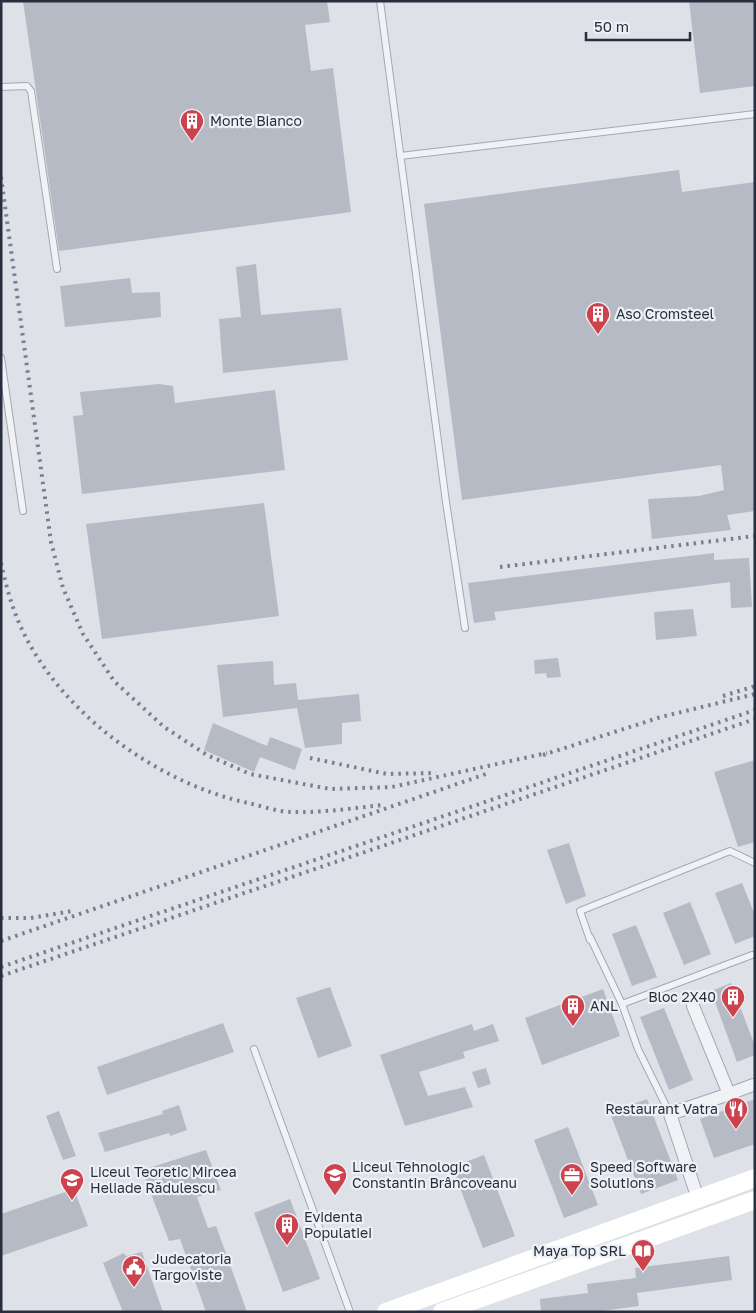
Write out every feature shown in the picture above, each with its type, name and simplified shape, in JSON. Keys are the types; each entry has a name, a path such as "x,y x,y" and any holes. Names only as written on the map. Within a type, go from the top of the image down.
{"main road":[{"path":"386,1312 755,1178"},
{"path":"698,1199 704,1218"},
{"path":"442,1312 755,1200"}],"street":[{"path":"693,1006 729,1094"},
{"path":"698,1199 670,1114 753,1085"}],"lane":[{"path":"380,1 444,492 465,628"},
{"path":"1,86 26,86 31,91 57,270"},
{"path":"400,156 755,114"},
{"path":"1,358 23,512"},
{"path":"670,1114 638,1049 622,1004 590,940 580,911 730,851 755,862"},
{"path":"587,921 590,940"},
{"path":"622,1004 752,954"},
{"path":"254,1050 350,1312"}],"building":[{"name":"Monte Bianco","path":"23,1 327,1 330,22 305,25 311,71 333,68 351,212 59,251"},
{"path":"689,1 755,1 755,86 700,93"},
{"name":"Aso Cromsteel","path":"679,170 682,192 755,182 755,511 727,515 731,530 652,539 648,499 699,496 724,490 721,465 462,500 424,204"},
{"path":"256,264 261,315 341,308 348,360 223,373 219,319 241,317 236,267"},
{"path":"130,278 132,293 160,292 161,317 65,327 60,286"},
{"path":"159,384 173,386 175,403 275,390 285,470 82,494 73,416 83,415 80,392"},
{"path":"264,503 279,616 102,639 86,524"},
{"path":"714,553 714,560 749,558 752,607 731,608 730,582 494,612 496,620 474,623 468,583"},
{"path":"693,609 697,636 656,640 654,612"},
{"path":"558,658 561,677 547,678 546,673 535,674 534,660"},
{"path":"273,661 274,685 296,683 298,700 359,694 361,721 342,723 342,744 305,748 297,708 223,717 217,665"},
{"path":"213,723 267,746 270,737 302,749 295,770 260,757 254,772 204,750"},
{"path":"755,760 755,842 738,847 714,772"},
{"path":"569,843 586,896 566,904 547,850"},
{"path":"742,883 755,915 755,936 735,944 715,893"},
{"path":"690,902 711,954 684,965 663,913"},
{"path":"636,925 657,977 632,986 612,934"},
{"name":"Bloc 2X40","path":"731,983 755,1046 755,1055 737,1062 711,991"},
{"path":"330,987 352,1046 318,1058 296,998"},
{"name":"ANL","path":"603,989 620,1036 542,1065 525,1018"},
{"path":"664,1008 693,1080 669,1090 640,1017"},
{"path":"223,1023 234,1052 107,1095 97,1067"},
{"path":"472,1024 474,1031 493,1024 499,1041 463,1052 465,1058 419,1072 428,1096 465,1087 473,1107 405,1126 380,1055"},
{"path":"486,1068 491,1084 478,1088 472,1072"},
{"path":"647,1099 678,1180 641,1194 610,1113"},
{"path":"755,1099 755,1144 714,1158 700,1119"},
{"path":"179,1105 187,1130 170,1136 169,1133 105,1152 98,1133 163,1114 162,1111"},
{"path":"59,1111 76,1156 63,1160 46,1116"},
{"path":"568,1127 598,1205 564,1218 534,1140"},
{"path":"206,1150 221,1190 197,1197 208,1228 216,1226 247,1312 206,1312 180,1239 169,1241 142,1170"},
{"path":"484,1155 515,1236 483,1248 452,1167"},
{"path":"74,1189 88,1226 1,1256 1,1214"},
{"name":"Evidenta Populatiei","path":"290,1199 320,1279 283,1292 254,1213"},
{"name":"Judecatoria Targoviste","path":"142,1252 163,1312 123,1312 103,1263 124,1253 126,1256"},
{"path":"729,1256 732,1280 637,1293 639,1306 593,1312 541,1312 540,1299 588,1293 587,1284 636,1278 635,1268"}],"railway":[{"path":"1,177 51,542 63,588 83,634 114,681 164,727 207,755 250,774 330,789 392,787 547,753"},
{"path":"500,567 755,536"},
{"path":"1,563 17,618 33,651 55,682 81,711 111,737 144,759 178,778 213,793 281,811 315,812 383,805"},
{"path":"723,696 755,686"},
{"path":"543,755 661,717 755,694"},
{"path":"1,967 755,710"},
{"path":"1,976 755,719"},
{"path":"310,758 387,774 436,773"},
{"path":"1,941 486,774"},
{"path":"1,918 31,918 72,911"}],"place":[{"name":"Monte Bianco","path":"192,142"},
{"name":"Aso Cromsteel","path":"598,335"},
{"name":"Bloc 2X40","path":"733,1018"},
{"name":"ANL","path":"573,1027"},
{"name":"Restaurant Vatra","path":"736,1130"},
{"name":"Liceul Tehnologic Constantin Brâncoveanu","path":"335,1196"},
{"name":"Speed Software Solutions","path":"572,1196"},
{"name":"Liceul Teoretic Mircea Heliade Rădulescu","path":"72,1201"},
{"name":"Evidenta Populatiei","path":"287,1246"},
{"name":"Maya Top SRL","path":"643,1272"},
{"name":"Judecatoria Targoviste","path":"134,1288"}]}
